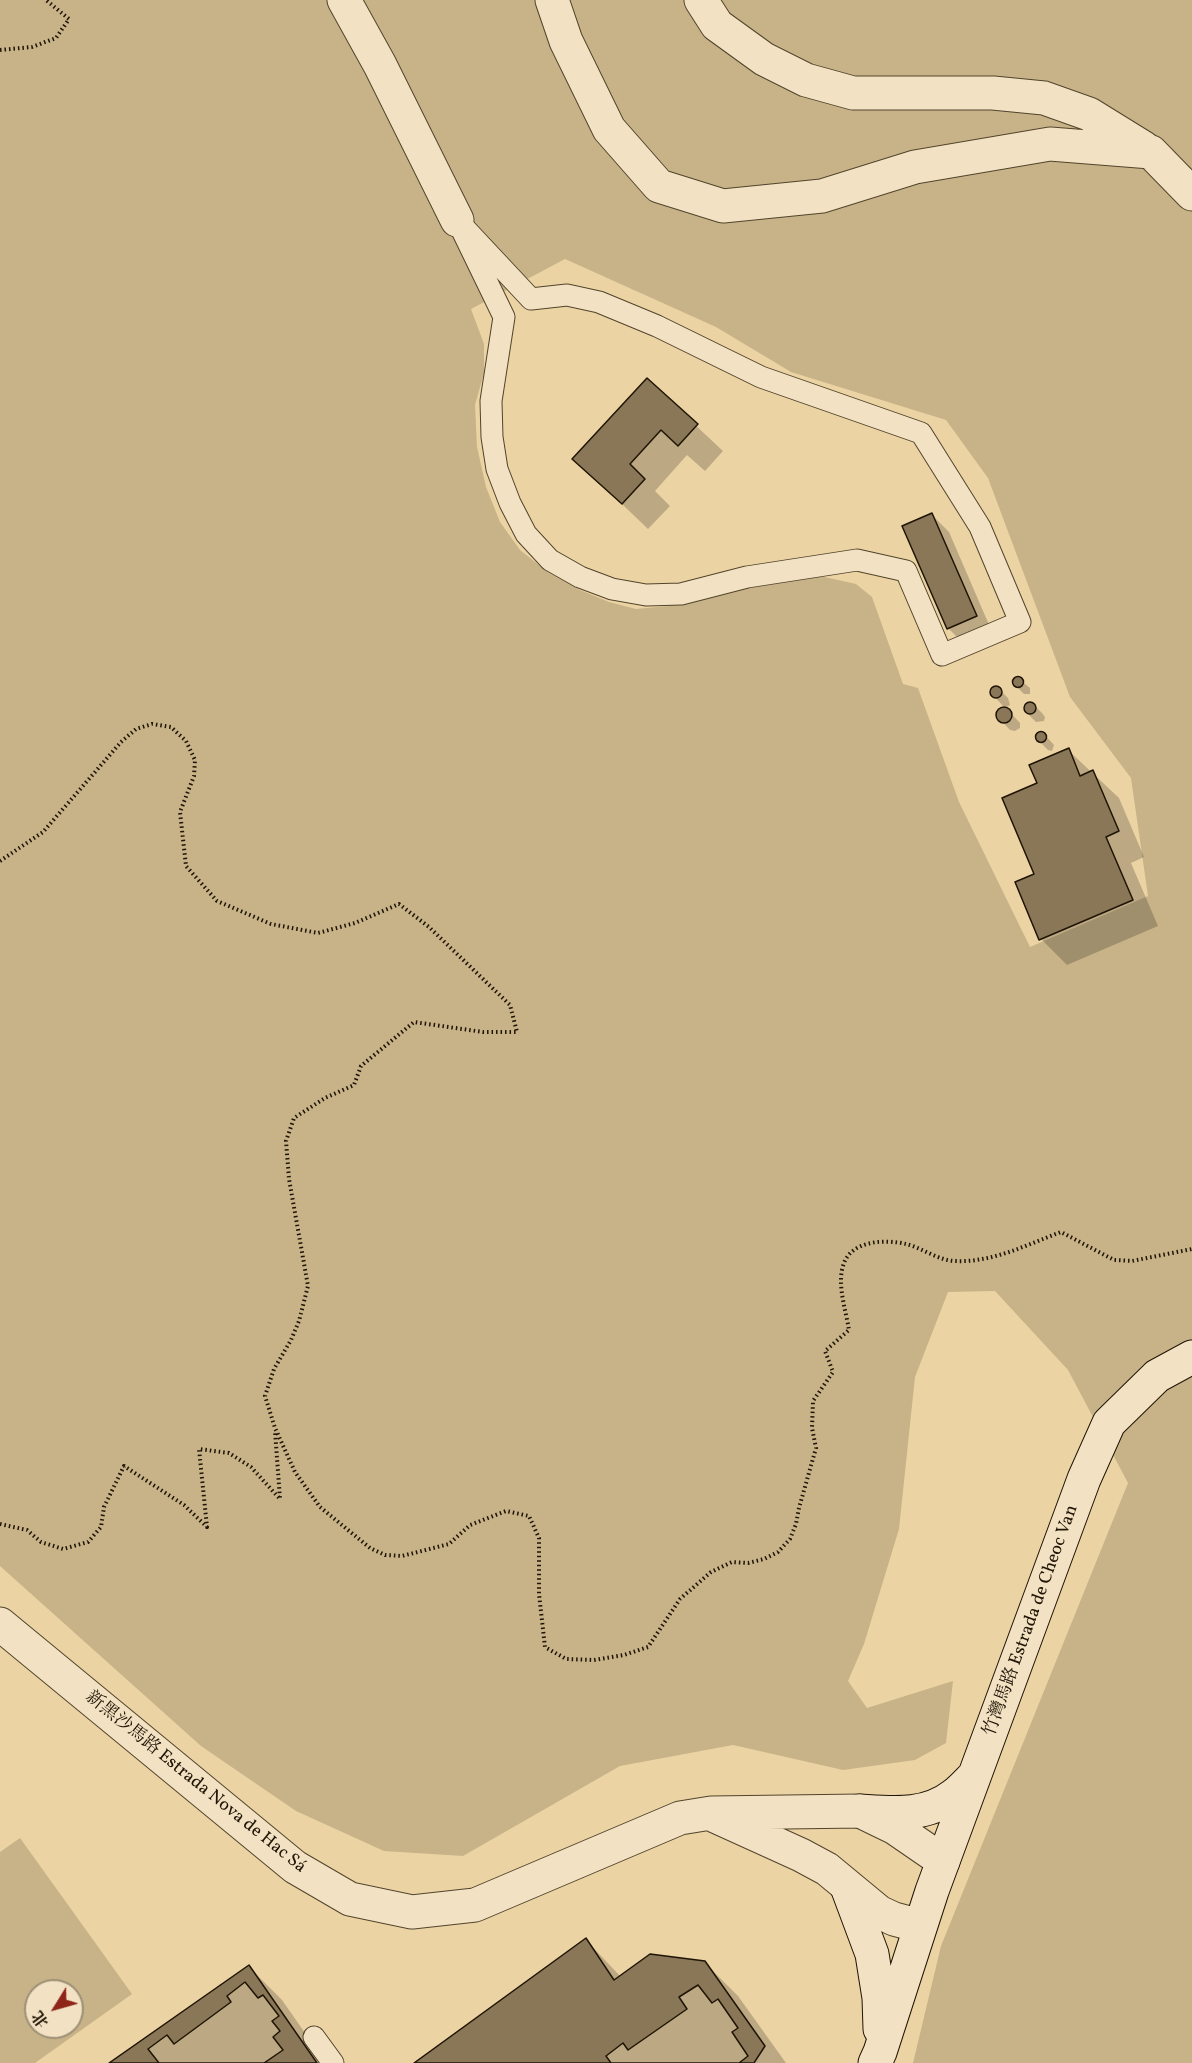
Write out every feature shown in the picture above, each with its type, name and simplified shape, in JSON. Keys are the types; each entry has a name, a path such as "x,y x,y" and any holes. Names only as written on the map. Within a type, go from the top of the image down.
{"street":[{"path":"344,0 381,65 457,220"},
{"path":"552,0 566,41 609,129 659,186 723,206 822,196 915,167 1050,144 1151,152"},
{"path":"700,0 717,25 764,59 806,80 853,93 993,93 1044,98 1089,114 1151,152 1192,194"},
{"name":"竹灣馬路 Estrada de Cheoc Van","path":"877,2057 921,1921 974,1776 1080,1490 1109,1423 1158,1376 1192,1357"},
{"name":"新黑沙馬路 Estrada Nova de Hac Sá","path":"2,1628 295,1867 350,1899 412,1912 475,1905 680,1818 711,1813 860,1811 895,1828 943,1861"},
{"path":"860,1811 902,1814 928,1809 954,1796 974,1776"},
{"path":"711,1813 826,1869 879,1912 909,1923 921,1921"},
{"path":"847,1887 872,1954 879,1998 877,2057"}],"lane":[{"path":"457,220 531,299"},
{"path":"457,220 504,317 491,401 492,437 497,469 510,503 526,534 550,560 590,581 612,589 646,595 681,594 747,577 857,560 906,571 942,655 1020,622 980,527 921,434 761,377 657,326 599,302 567,295 531,299 504,317"},
{"path":"314,2037 333,2063"}],"path":[{"path":"0,50 32,47 56,38 69,18 46,0"},
{"path":"0,861 43,832 121,742 136,729 152,724 171,727 186,741 195,760 194,776 180,812 186,866 217,901 271,924 318,933 356,923 399,904 429,927 510,1005 517,1032 483,1032 414,1022 361,1066 354,1085 325,1098 294,1118 286,1141 289,1179 308,1286 299,1321 274,1369 265,1396 275,1428 295,1472 320,1507 370,1548 385,1555 402,1556 449,1544 470,1525 506,1511 529,1516 539,1538 539,1594 545,1647 566,1659 594,1660 624,1655 648,1647 681,1599 711,1572 732,1562 748,1563 764,1560 778,1552 790,1539 816,1448 812,1428 813,1401 833,1372 825,1351 849,1330 841,1284 843,1265 855,1249 874,1241 906,1244 953,1261 996,1257 1061,1232 1114,1260 1132,1260 1192,1250"},
{"path":"0,1524 27,1530 42,1542 63,1548 88,1542 101,1527 104,1507 124,1466 184,1505 207,1527 199,1449 229,1453 251,1467 280,1499 275,1428"}],"shaded area":[{"path":"0,0 1192,0 1192,2063 913,2063 941,1946 1128,1483 1068,1370 995,1291 948,1292 915,1377 899,1529 864,1644 848,1681 867,1708 953,1681 946,1743 915,1760 843,1770 733,1745 620,1766 463,1856 384,1851 296,1811 201,1746 0,1566","holes":["565,259 716,327 791,372 946,420 988,478 1070,697 1131,778 1148,896 1030,947 959,802 918,688 903,684 872,597 856,584 820,576 752,587 668,606 636,609 609,602 580,590 549,573 520,550 500,522 486,487 477,447 475,405 484,373 484,344 471,309"]},
{"path":"20,1838 132,1994 84,2028 84,1979 24,1979 24,2039 69,2039 35,2063 0,2063 0,1852"}],"building":[{"path":"647,378 698,424 678,446 661,430 630,464 645,479 622,504 572,459"},
{"path":"932,513 977,616 947,629 902,526"},
{"path":"1018,676 1024,682 1018,688 1012,682"},
{"path":"998,686 1002,692 998,698 994,698 990,690"},
{"path":"1032,702 1035,703 1035,713 1028,714 1025,713 1024,706 1025,703"},
{"path":"1004,707 1010,709 1012,715 1010,721 1004,723 998,721 996,715 998,709"},
{"path":"1041,731 1047,737 1041,743 1035,737"},
{"path":"1069,748 1080,776 1093,770 1119,831 1106,837 1133,900 1039,940 1015,882 1034,874 1002,798 1037,783 1029,765"},
{"path":"586,1938 614,1980 650,1954 705,1961 765,2046 754,2063 414,2063"},
{"path":"249,1965 317,2063 109,2063"},
{"path":"245,1982 258,1998 263,1995 279,2016 272,2021 280,2031 273,2037 283,2050 264,2063 159,2063 148,2049 167,2035 174,2044 231,2002 227,1996"},
{"path":"698,1985 712,2003 718,1999 738,2028 732,2032 748,2056 739,2063 611,2063 606,2056 623,2043 628,2050 687,2009 679,1997"}]}
